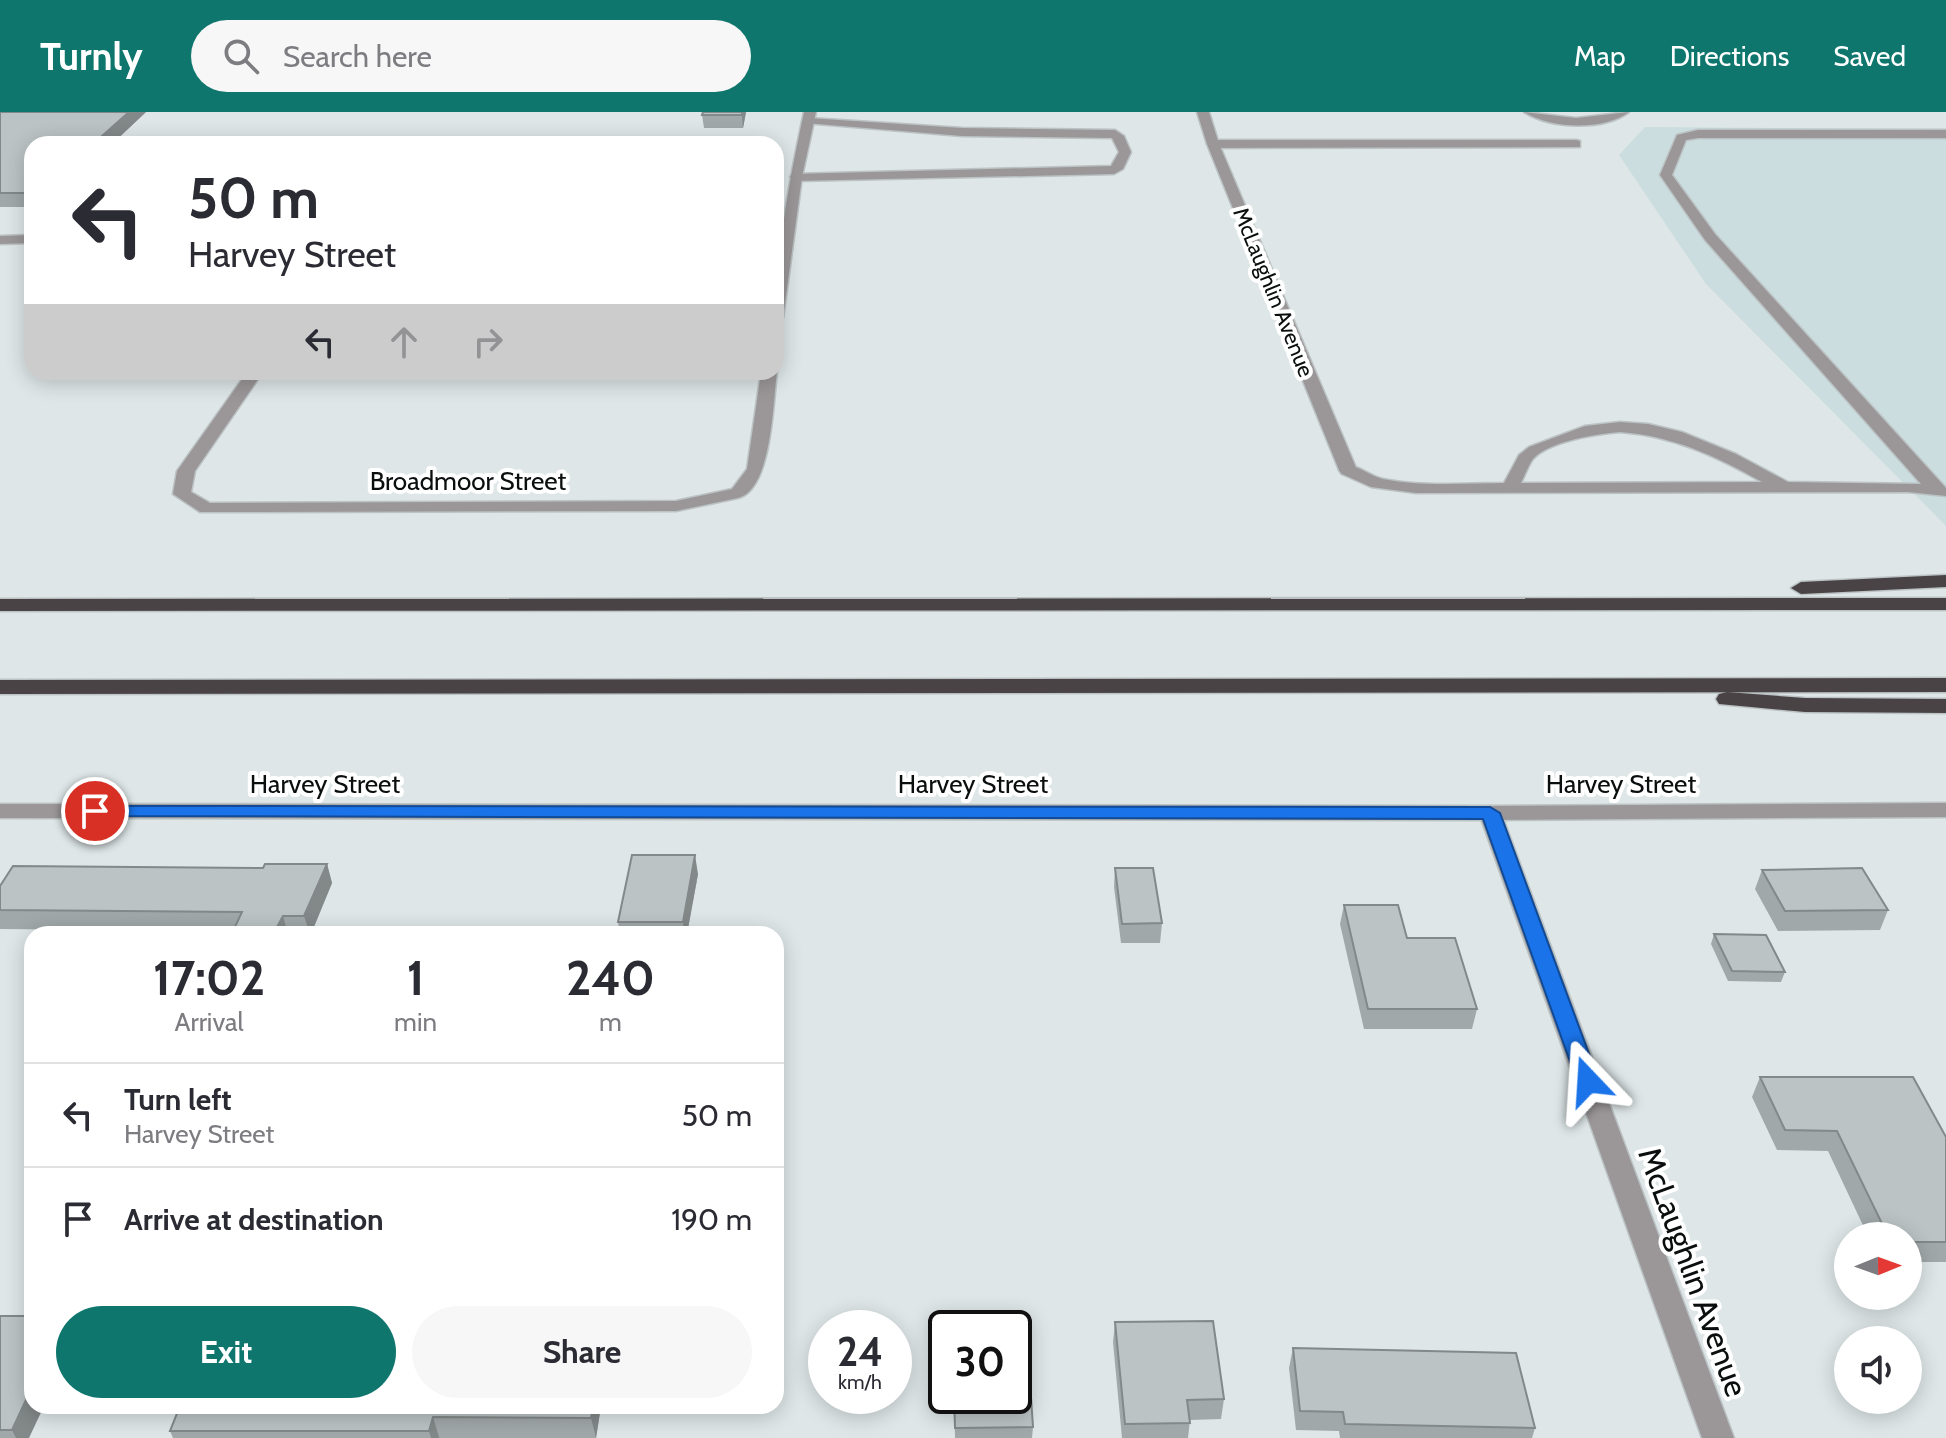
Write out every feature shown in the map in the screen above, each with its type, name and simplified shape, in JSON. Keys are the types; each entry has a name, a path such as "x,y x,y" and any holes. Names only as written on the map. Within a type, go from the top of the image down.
{"highway":[{"path":"1507,603 1946,581"},
{"path":"0,605 1946,604"},
{"path":"1541,685 1805,705 1946,706"},
{"path":"0,687 1946,685"}],"street":[{"name":"McLaughlin Avenue","path":"1203,112 1213,144 1348,470 1377,483 1416,488 1510,487"},
{"path":"1530,112 1572,123 1623,112"},
{"path":"784,224 809,117 902,130 1040,135 1115,134 1123,141 1126,152 1123,164 1114,170 796,177"},
{"path":"1942,492 1710,237 1666,175 1681,138 1698,134 1946,134"},
{"path":"1213,144 1576,144"},
{"path":"0,240 24,239"},
{"name":"Broadmoor Street","path":"249,380 186,471 182,494 206,508 676,506 738,493 756,469 768,380"},
{"path":"1783,487 1695,440 1629,426 1591,428 1529,454 1510,487 1783,487 1908,487 1942,492"},
{"name":"Harvey Street","path":"0,811 1490,813 1946,810"},
{"name":"McLaughlin Avenue","path":"1490,813 1718,1438"}],"shaded area":[{"path":"1645,127 1946,129 1946,526 1706,284 1619,155"}],"building":[{"path":"0,112 129,112 102,136 24,136 24,193 0,193"},
{"path":"703,112 742,112 742,115 702,115"},
{"path":"632,855 695,855 683,922 618,922"},
{"path":"265,864 327,864 304,916 283,916 278,926 235,926 242,912 0,910 0,886 13,866 263,868"},
{"path":"1115,868 1153,868 1162,923 1122,924"},
{"path":"1862,868 1888,910 1785,911 1762,870"},
{"path":"1344,905 1398,905 1407,938 1455,938 1477,1009 1368,1009"},
{"path":"1714,934 1766,935 1785,972 1732,971"},
{"path":"1760,1077 1913,1077 1946,1137 1946,1242 1922,1242 1922,1222 1881,1222 1837,1131 1785,1130"},
{"path":"0,1316 24,1316 24,1404 12,1430 0,1430"},
{"path":"1213,1321 1224,1399 1187,1400 1190,1423 1125,1424 1115,1322"},
{"path":"1293,1348 1516,1353 1535,1428 1345,1424 1343,1412 1300,1411"},
{"path":"1032,1412 1033,1427 955,1428 955,1414"},
{"path":"177,1414 592,1414 591,1418 433,1417 429,1431 170,1431"}],"route":[{"path":"95,811 1490,813 1588,1081"}]}
